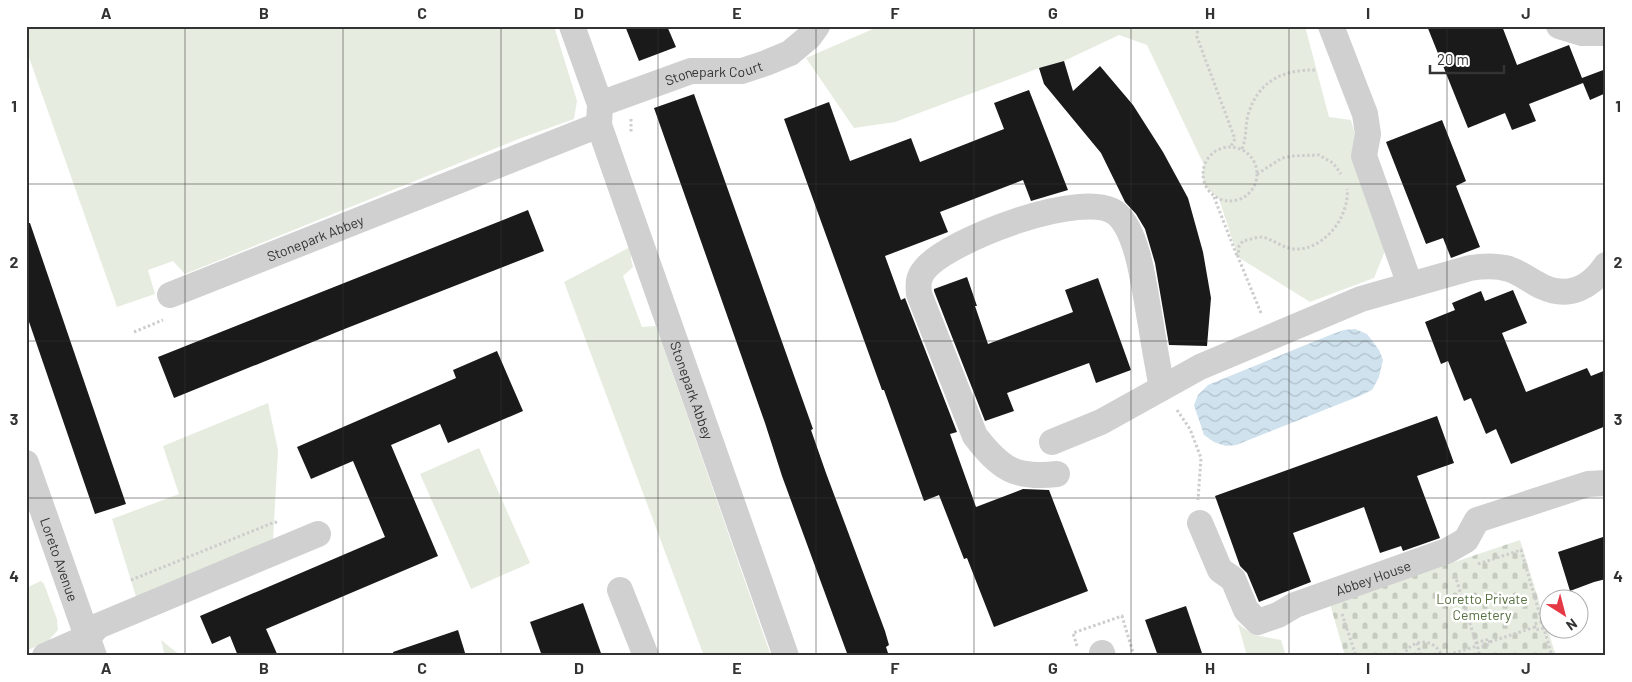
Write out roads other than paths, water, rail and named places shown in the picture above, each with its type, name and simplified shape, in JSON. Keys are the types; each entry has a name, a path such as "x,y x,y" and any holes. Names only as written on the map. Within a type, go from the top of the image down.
{"street":[{"name":"Stonepark Abbey","path":"572,26 599,114 786,656"},
{"name":"Stonepark Court","path":"599,114 691,71 742,71 766,63 790,53 810,37 818,26"},
{"path":"1331,26 1365,114 1368,134 1364,156 1410,285"},
{"path":"1559,26 1582,33 1606,33"},
{"name":"Stonepark Abbey","path":"170,295 599,114"},
{"path":"1057,474 1038,476 1017,473 1002,465 987,452 974,436 919,294 918,281 925,268 952,249 1029,216 1071,208 1097,206 1116,213 1129,230 1142,271 1162,388"},
{"path":"1052,442 1101,422 1200,367 1361,298 1470,268 1488,266 1509,270 1554,292 1565,293 1580,288 1594,279 1606,265"},
{"name":"Loreto Avenue","path":"26,463 91,646"},
{"name":"Abbey House","path":"1200,523 1220,570 1233,579 1246,610 1258,622 1278,615 1295,605 1447,551 1466,540 1477,520 1597,483"},
{"path":"45,656 91,646 98,626 318,534"},
{"path":"620,590 646,656"}],"water":[{"path":"1355,329 1367,334 1379,350 1383,360 1379,377 1372,390 1236,445 1226,446 1214,442 1204,435 1194,405 1198,395 1208,385 1330,335 1344,330"}],"park label":[{"name":"Loretto Private Cemetery","path":"1482,606"}]}
